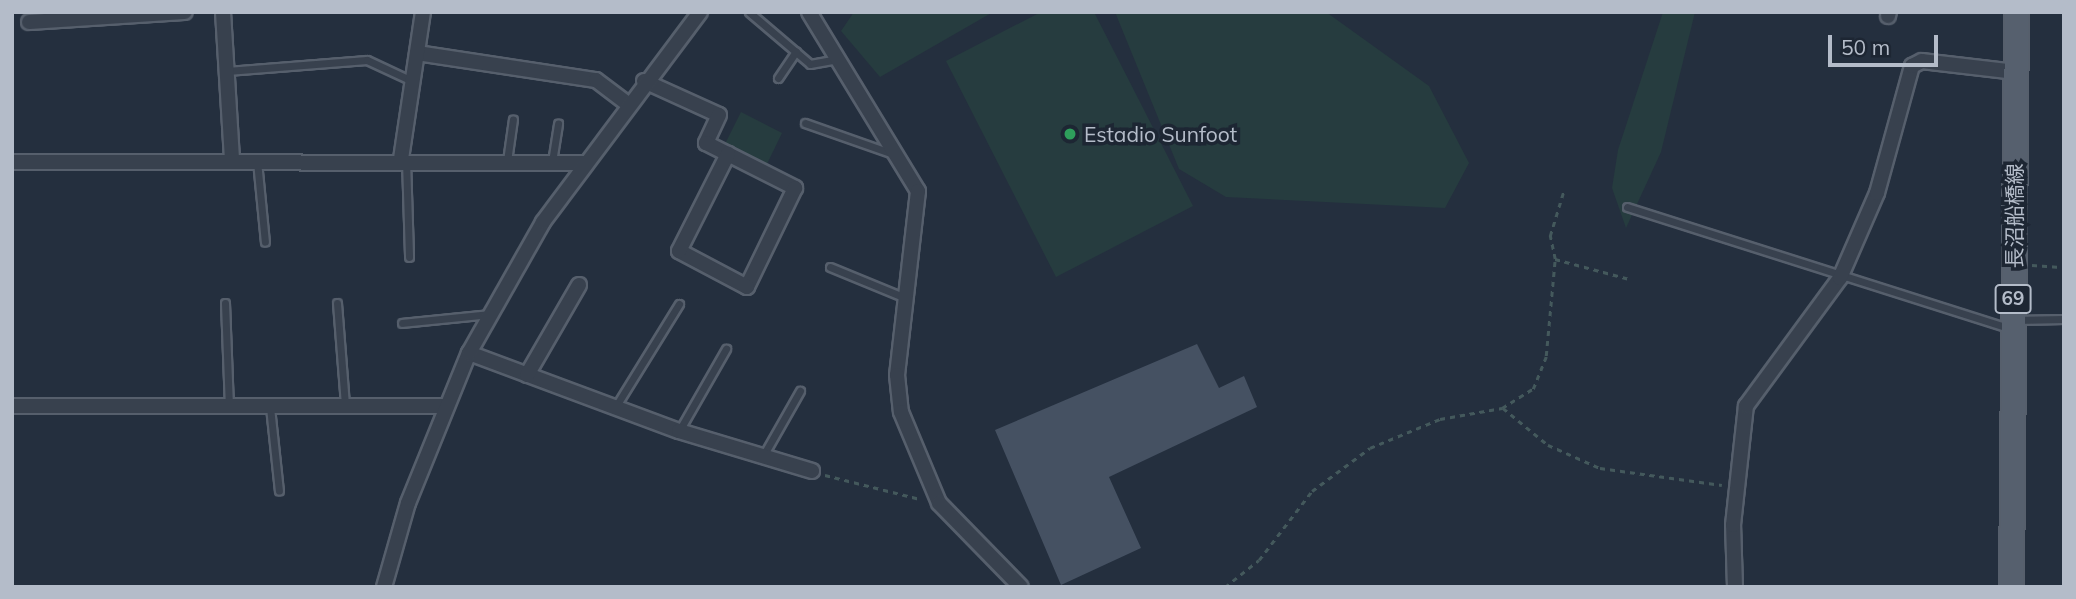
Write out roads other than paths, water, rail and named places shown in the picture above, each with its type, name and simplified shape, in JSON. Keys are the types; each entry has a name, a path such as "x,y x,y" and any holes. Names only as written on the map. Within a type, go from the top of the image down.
{"main road":[{"name":"長沼船橋線","path":"2011,587 2016,12"}],"street":[{"path":"29,22 185,12"},
{"path":"223,12 232,160"},
{"path":"403,159 423,12"},
{"path":"384,587 444,406 469,353 586,163 645,81 700,12"},
{"path":"809,12 918,191 904,297 898,398 939,503 1021,587"},
{"path":"417,52 596,80 628,104"},
{"path":"1735,587 1736,485 1746,406 1840,278 1877,193 1912,66 1922,61 2015,72"},
{"path":"645,81 719,115 706,143 728,154 795,188 747,288 679,251 728,154"},
{"path":"12,162 403,159 586,163"},
{"path":"527,375 579,285"},
{"path":"469,353 678,432 811,471"},
{"path":"12,406 444,406"}],"lane":[{"path":"749,12 810,64 838,59"},
{"path":"778,78 796,51"},
{"path":"227,71 366,60 413,81"},
{"path":"507,161 513,119"},
{"path":"552,162 558,123"},
{"path":"806,123 894,154"},
{"path":"403,159 409,257"},
{"path":"257,160 265,242"},
{"path":"1627,207 1840,278 2013,325 2064,319"},
{"path":"830,267 904,297"},
{"path":"225,303 229,406"},
{"path":"337,303 345,406"},
{"path":"615,406 679,304"},
{"path":"402,323 491,314"},
{"path":"678,432 726,349"},
{"path":"763,457 800,391"},
{"path":"270,406 279,491"}],"place":[{"name":"Estadio Sunfoot","path":"1070,134"}]}
